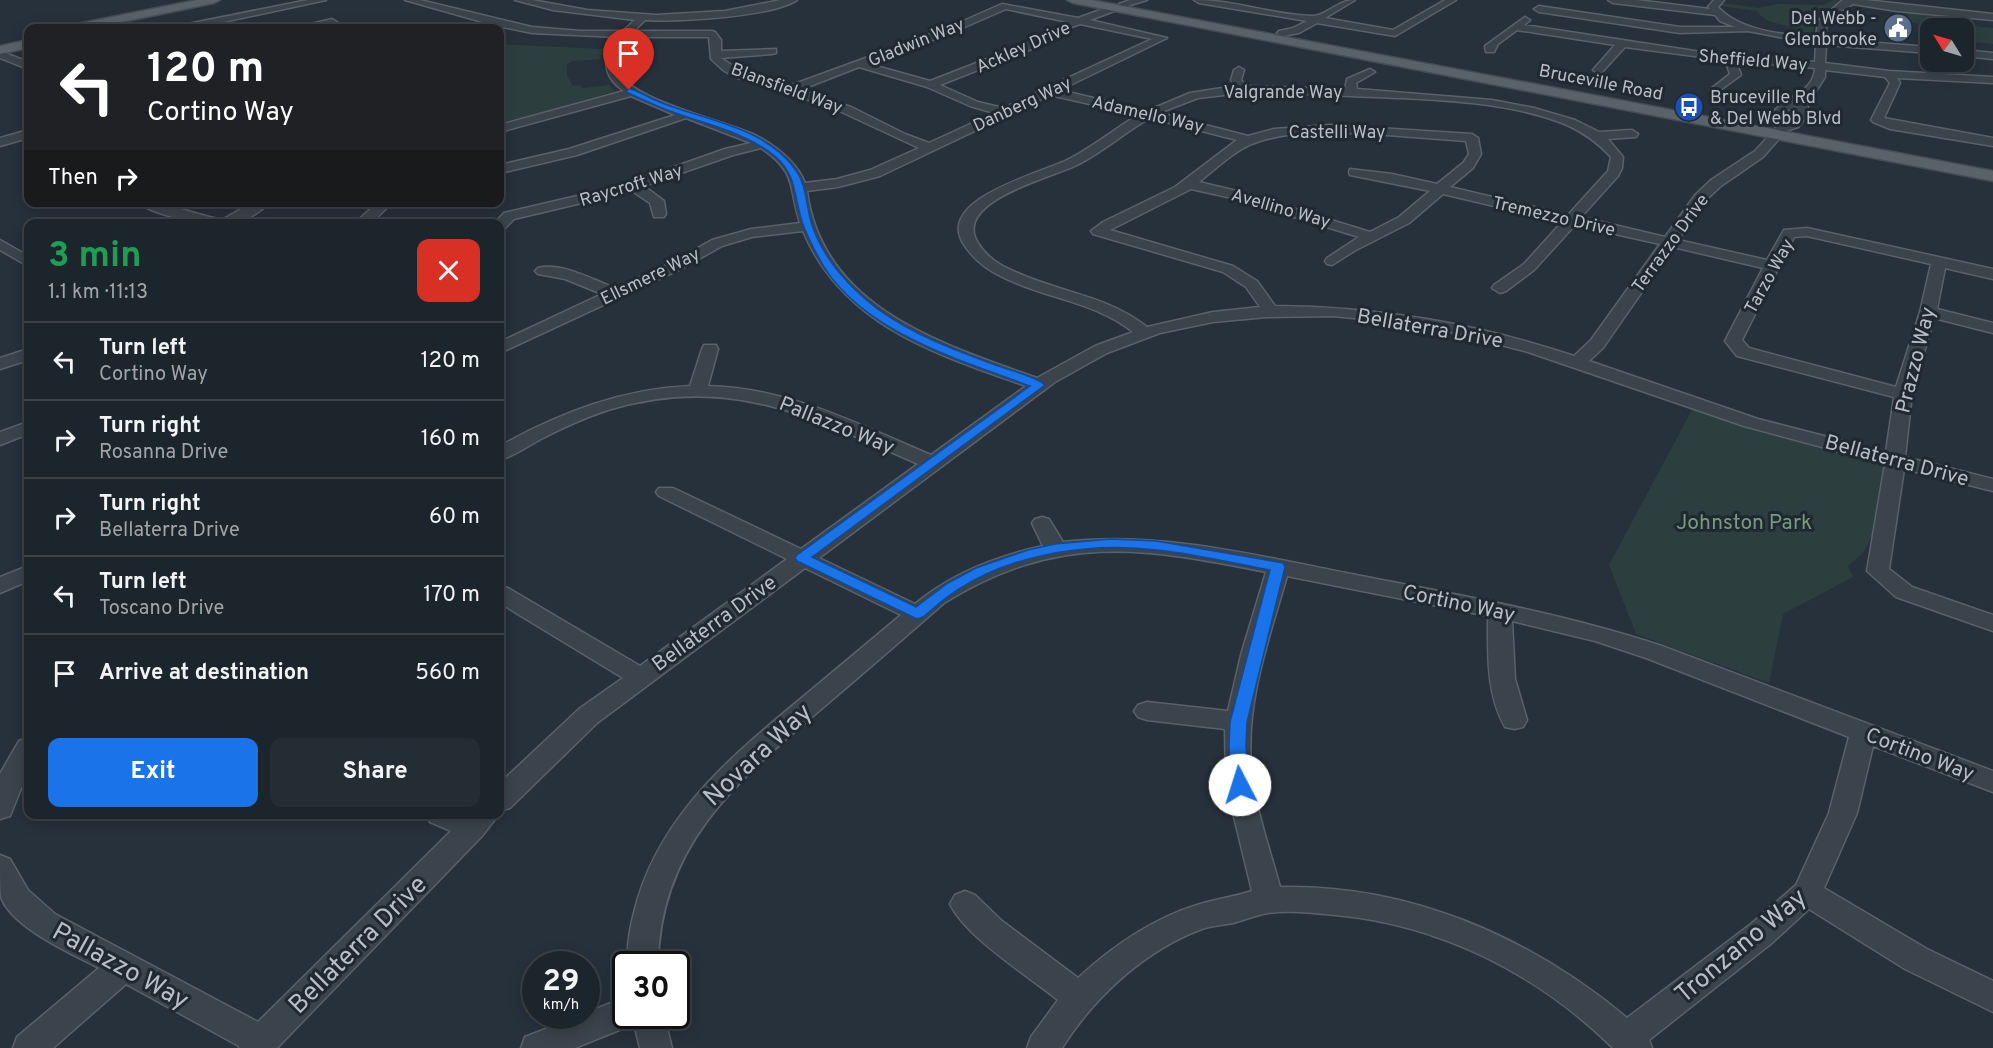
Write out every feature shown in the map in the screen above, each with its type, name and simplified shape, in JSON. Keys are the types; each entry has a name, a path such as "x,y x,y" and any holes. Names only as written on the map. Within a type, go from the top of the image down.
{"main road":[{"path":"97,24 214,0"},
{"name":"Bruceville Road","path":"1073,0 1117,3 1282,33 1993,176"},
{"name":"Bruceville Road","path":"1084,0 1107,4 1117,3 1202,25 1780,132 1993,168"},
{"path":"122,24 227,2"},
{"name":"Bruceville Road","path":"1202,25 1266,34 1282,33"},
{"path":"0,45 24,40"},
{"path":"0,52 24,45"}],"street":[{"path":"204,24 321,0"},
{"path":"410,0 502,24"},
{"path":"520,0 581,14 642,18 728,13 792,0"},
{"name":"Ackley Drive","path":"931,85 1030,46 1063,27 1117,3 1142,0"},
{"path":"1199,0 1311,21 1399,33 1451,0"},
{"path":"1282,33 1308,26 1311,21 1350,0"},
{"path":"1490,51 1490,46 1494,42 1551,0"},
{"path":"1613,0 1714,12 1725,19 1752,29 1820,42 1920,49"},
{"path":"1714,12 1713,5 1719,0"},
{"path":"1821,66 1821,23 1824,18 1850,0 1898,8 1993,17"},
{"name":"Gladwin Way","path":"789,90 1005,6 1079,21"},
{"path":"1539,9 1680,30 1723,32 1752,29"},
{"path":"642,18 612,51 609,63 617,81 633,92 738,131 763,144 787,164 800,188 808,226 831,270 845,286 877,313 902,329 953,353 1039,385"},
{"name":"Danberg Way","path":"800,188 867,176 1162,38 1079,21"},
{"path":"215,22 222,24"},
{"path":"321,24 332,22"},
{"path":"504,24 549,32 627,34"},
{"name":"Sheffield Way","path":"1515,27 1622,44 1729,57 1889,74 1993,80"},
{"name":"Blansfield Way","path":"627,34 712,34 716,40 715,55 721,64 738,74 837,105 896,136 929,147"},
{"path":"1598,70 1622,44"},
{"path":"715,55 772,51"},
{"path":"0,52 24,63"},
{"path":"1974,54 1993,56"},
{"path":"1716,90 1736,75 1729,57"},
{"path":"0,68 24,64"},
{"path":"859,64 931,85 975,104 1004,112"},
{"name":"Terrazzo Drive","path":"1575,364 1597,344 1709,189 1759,154 1780,132 1794,124 1803,114 1802,104 1807,93 1818,82 1821,66"},
{"path":"1239,70 1236,80 1243,89"},
{"path":"1351,93 1351,81 1370,72"},
{"path":"1889,74 1895,83 1877,120 1993,142"},
{"name":"Valgrande Way","path":"1144,333 1120,315 1103,306 1028,282 993,266 973,248 967,232 971,216 990,198 1073,162 1120,131 1193,96 1243,89 1432,96 1485,102 1550,117 1597,136 1615,152 1618,162 1616,168 1571,219"},
{"path":"504,128 633,92"},
{"name":"Adamello Way","path":"1048,92 1248,140"},
{"path":"1780,132 1781,110 1807,93"},
{"path":"504,168 573,152 688,114"},
{"name":"Castelli Way","path":"1272,313 1261,293 1252,284 1228,269 1098,231 1122,216 1175,193 1233,148 1248,140 1275,133 1321,129 1472,138 1475,148 1473,159 1440,189 1404,220 1349,248 1332,261"},
{"path":"0,132 13,139"},
{"path":"1597,136 1632,134"},
{"path":"0,142 24,135"},
{"name":"Raycroft Way","path":"504,221 509,216 569,204 634,186 729,152 763,144"},
{"name":"Tremezzo Drive","path":"1355,172 1440,189 1772,266"},
{"name":"Avellino Way","path":"1189,184 1236,195 1373,237"},
{"path":"634,186 657,201 659,214"},
{"path":"158,207 198,219"},
{"path":"235,219 255,207"},
{"path":"367,219 381,207"},
{"path":"1500,288 1529,267 1571,219"},
{"name":"Ellsmere Way","path":"504,346 727,239 751,233 808,226"},
{"name":"Tarzo Way","path":"1903,394 1743,352 1733,341 1790,233 1807,232 1993,274"},
{"path":"0,244 24,259"},
{"name":"Prazzo Way","path":"1939,261 1928,312 1903,394 1890,500 1878,572 1905,592 1993,623"},
{"path":"543,271 568,275 615,294"},
{"path":"1928,312 1993,328"},
{"name":"Bellaterra Drive","path":"504,796 579,723 1039,385 1081,358 1144,333 1206,319 1272,313 1344,313 1406,320 1506,341 1718,412 1993,485"},
{"path":"698,391 711,349"},
{"path":"0,364 24,355"},
{"name":"Pallazzo Way","path":"504,452 554,426 595,409 642,397 698,391 750,394 785,402 932,463"},
{"path":"666,492 917,614"},
{"path":"1042,524 1055,548"},
{"name":"Cortino Way","path":"917,614 953,586 981,571 1033,553 1055,548 1111,543 1156,545 1278,567 1565,625 1654,652 1993,782"},
{"path":"1269,900 1240,785 1237,746 1239,722 1278,567"},
{"path":"0,586 24,575"},
{"path":"504,595 640,677"},
{"path":"1500,611 1500,673 1504,696 1514,720"},
{"name":"Novara Way","path":"644,951 645,930 660,874 679,836 695,813 732,771 917,614"},
{"path":"1147,711 1239,722"},
{"name":"Tronzano Way","path":"1631,1043 1808,893 1843,813 1863,732"},
{"path":"0,808 9,782 24,755"},
{"name":"Bellaterra Drive","path":"258,1045 479,821"},
{"name":"Pallazzo Way","path":"0,867 8,888 27,911 44,923 258,1045"},
{"path":"1808,893 1916,959 1993,997"},
{"path":"1042,1048 1080,998 1109,971 1164,933 1197,917 1269,900 1319,901 1357,906 1410,917 1462,932 1544,976 1589,1008 1631,1043"},
{"path":"965,904 991,930 1080,998"},
{"path":"29,1048 123,967"},
{"path":"537,1048 612,1018"},
{"path":"651,1029 656,1048"}],"green space":[{"path":"1834,0 1845,1 1827,10 1819,18 1814,29 1813,36 1816,38 1803,39 1803,29 1771,22 1757,11 1720,6 1722,3 1759,8 1778,4 1823,5"},
{"path":"1909,13 1944,18 1920,18 1920,24 1905,21"},
{"path":"1974,26 1993,28 1993,44 1974,42"},
{"path":"504,44 603,49 600,59 572,61 567,64 567,75 573,86 579,85 583,88 609,85 615,91 504,125"},
{"name":"Johnston Park","path":"1695,404 1894,459 1890,500 1863,553 1848,566 1853,577 1783,614 1769,683 1636,634 1609,565"}],"place":[{"name":"Del Webb - Glenbrooke","path":"1898,28"},
{"name":"Bruceville Rd & Del Webb Blvd","path":"1689,107"}],"route":[{"path":"629,90 644,99 721,124 754,138 780,157 793,171 799,183 803,212 824,259 845,286 863,303 902,329 931,344 1039,385 802,558 917,614 953,586 981,571 1055,548 1088,544 1134,543 1191,550 1278,567 1244,693 1237,746 1240,785"}]}
